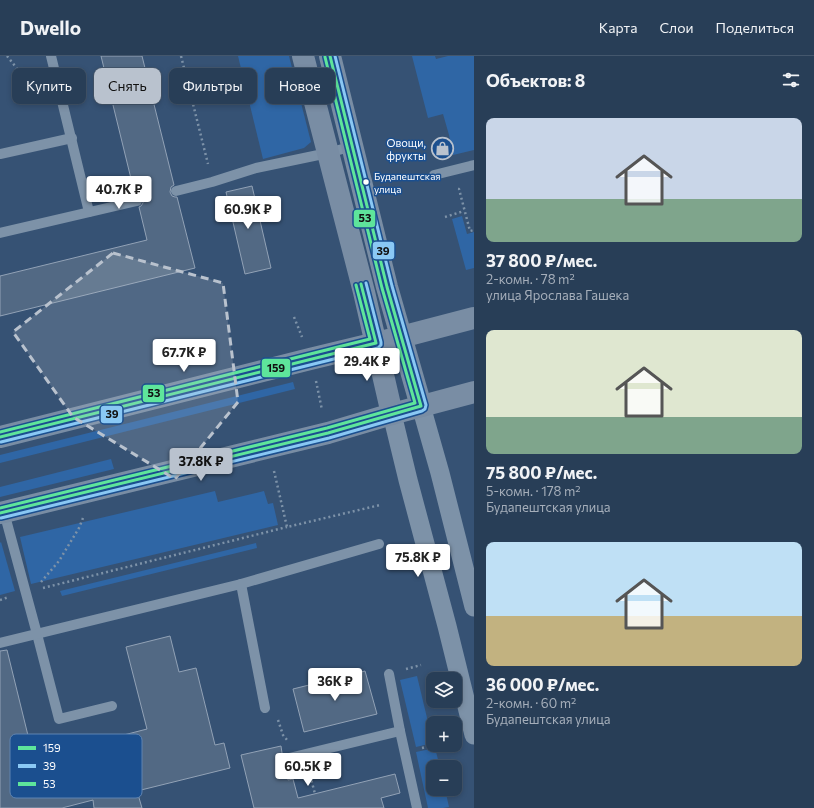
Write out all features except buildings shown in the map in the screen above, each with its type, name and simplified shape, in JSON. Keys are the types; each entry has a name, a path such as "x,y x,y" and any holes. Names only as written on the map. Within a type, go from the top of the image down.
{"street":[{"path":"303,56 362,286 408,480 447,626 474,736"},
{"path":"330,56 401,337 440,473 474,607"},
{"path":"0,437 474,318"},
{"path":"2,513 328,433 474,392"}],"lane":[{"path":"51,56 89,212"},
{"path":"0,154 72,138"},
{"path":"176,191 212,182 256,168 328,153 353,146"},
{"path":"434,175 474,165"},
{"path":"0,232 137,200"},
{"path":"2,513 37,634 59,719 112,706"},
{"path":"0,643 241,584 379,544"},
{"path":"241,584 265,708"},
{"path":"389,674 417,808"},
{"path":"289,758 400,731"}],"path":[{"path":"7,56 16,68"},
{"path":"180,56 212,182"},
{"path":"452,191 459,189 470,231 474,230"},
{"path":"445,217 464,212"},
{"path":"294,317 304,343"},
{"path":"315,377 324,416"},
{"path":"274,471 287,527"},
{"path":"41,589 380,505"},
{"path":"38,585 59,562 79,528 83,517"},
{"path":"265,708 274,706 282,735 290,743 289,758"},
{"path":"306,755 315,794"}],"highlighted area":[{"path":"113,253 223,283 238,402 175,479 73,417 13,332"}],"shaded area":[{"path":"238,56 289,56 292,68 265,68 265,104 301,104 311,142 304,148 263,159 250,104 257,104 257,68 241,68"},
{"path":"412,56 435,56 436,59 448,56 474,56 474,150 453,155 443,114 428,118"},
{"path":"462,216 467,234 474,232 474,268 466,270 452,219"},
{"path":"293,382 295,389 0,463 0,455"},
{"path":"111,459 114,469 0,497 0,487"},
{"path":"215,491 218,502 264,491 268,504 273,503 278,525 31,584 20,537"},
{"path":"1,542 15,591 0,595 0,543"},
{"path":"256,543 257,548 62,596 60,591"},
{"path":"417,676 427,716 426,745 416,747 400,680"},
{"path":"426,750 426,752 436,752 438,760 426,760 426,796 447,796 449,807 428,808 416,752"}],"transit line":[{"name":"159","path":"0,513 328,433 421,406 387,287 330,56"},
{"name":"39","path":"1,518 329,438 425,409 426,405 392,286 335,56"},
{"name":"53","path":"0,508 327,428 415,403 382,288 325,57"},
{"name":"39","path":"1,442 378,348 381,345 381,342 366,283"},
{"name":"159","path":"0,437 376,343 361,284"},
{"name":"53","path":"0,432 370,339 356,285"}],"place":[{"name":"Овощи, фрукты","path":"442,149"},
{"name":"Будапештская улица","path":"366,182"}]}
